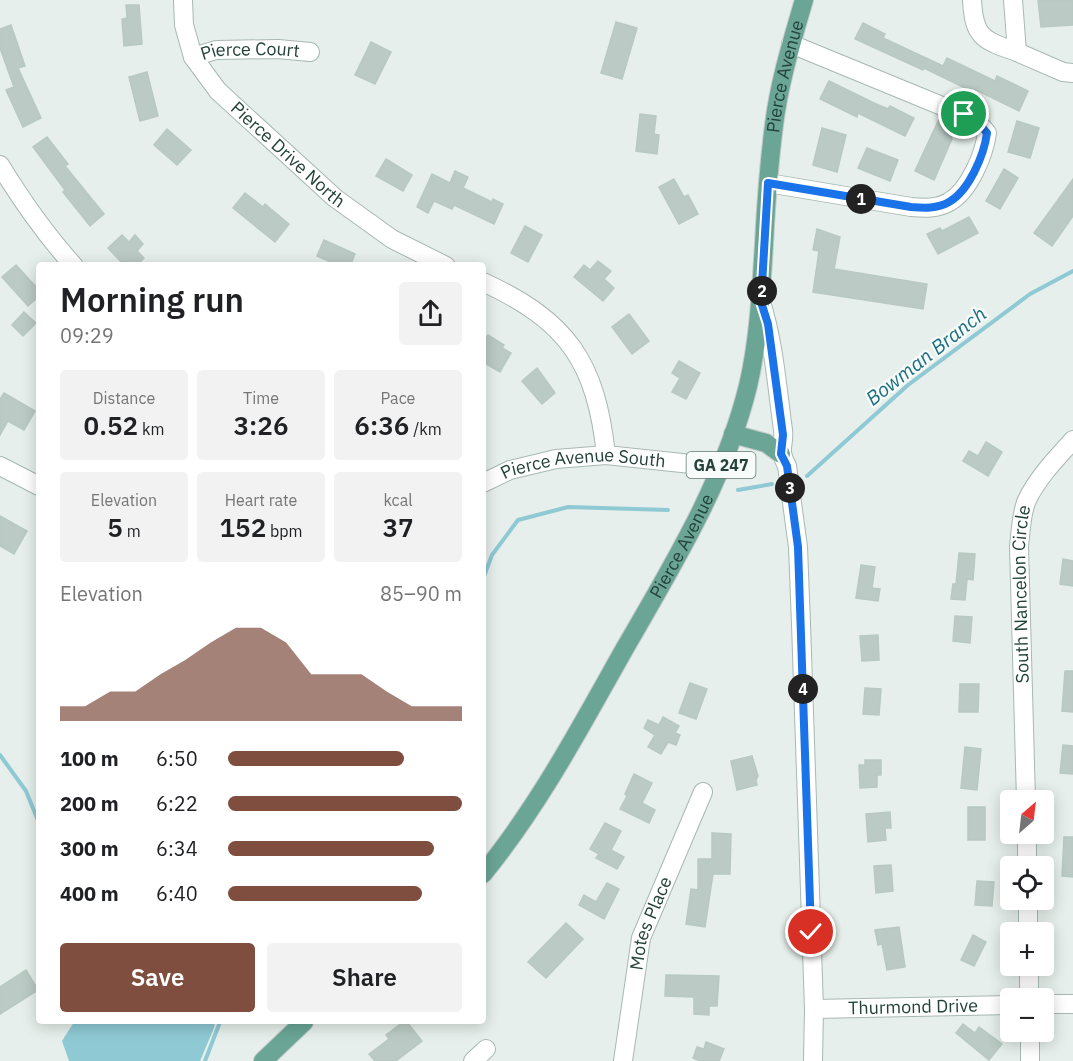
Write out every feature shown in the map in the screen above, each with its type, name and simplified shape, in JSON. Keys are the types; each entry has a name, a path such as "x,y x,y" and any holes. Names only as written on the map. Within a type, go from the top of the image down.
{"main road":[{"name":"Pierce Avenue","path":"486,870 513,836 563,758 680,552 733,434 748,386 761,302 774,124 791,44 804,0"},
{"path":"733,434 766,443 781,454"},
{"path":"263,1061 302,1024"}],"street":[{"name":"Pierce Drive North","path":"183,0 184,25 193,57 218,92 335,198 392,239 438,262"},
{"path":"972,0 973,21 978,32 993,43 1063,72 1073,73"},
{"path":"1013,0 1017,52"},
{"path":"768,183 900,206 931,208 947,203 959,195 974,171 985,146 987,133 976,120 791,44"},
{"name":"Pierce Court","path":"193,57 216,50 278,49 310,52"},
{"path":"0,165 27,208 70,262"},
{"path":"486,284 530,306 553,325 577,355 588,374 597,401 606,455"},
{"path":"761,302 768,324 783,435 781,454 787,466 798,547 814,1009 813,1061"},
{"name":"South Nancelon Circle","path":"1026,790 1020,535 1027,500 1051,464 1073,440"},
{"name":"Pierce Avenue South","path":"486,482 510,470 545,462 606,455 720,467"},
{"path":"0,466 36,484"},
{"name":"Motes Place","path":"623,1061 641,938 704,792"},
{"path":"1054,1004 1073,1004"},
{"name":"Thurmond Drive","path":"814,1009 1000,1005"},
{"path":"1030,1042 1030,1061"}],"water":[{"path":"73,1024 215,1024 200,1061 69,1061 62,1041"}],"building":[{"path":"1038,0 1073,0 1073,25 1041,27"},
{"path":"126,5 139,5 142,44 124,46 122,19 127,18"},
{"path":"616,22 637,28 622,79 601,73"},
{"path":"863,23 885,34 883,38 943,66 947,58 995,81 997,76 1028,91 1019,111 972,88 971,91 855,39"},
{"path":"11,25 25,66 18,68 41,118 23,127 6,90 14,87 0,48 0,29"},
{"path":"371,42 391,52 375,84 355,75"},
{"path":"147,72 158,116 140,121 129,77"},
{"path":"829,81 874,103 888,109 890,106 914,118 905,136 858,113 857,117 820,99"},
{"path":"640,114 656,116 654,134 659,135 657,154 636,151"},
{"path":"940,117 959,125 951,136 952,139 934,180 915,171"},
{"path":"1017,121 1039,128 1030,158 1008,152"},
{"path":"822,128 846,135 837,172 813,165"},
{"path":"167,129 191,150 177,165 154,145"},
{"path":"47,137 68,164 65,166 104,214 90,226 63,192 65,190 33,147"},
{"path":"867,148 898,160 890,181 858,168"},
{"path":"386,159 412,175 403,191 376,176"},
{"path":"1004,169 1018,178 1000,209 986,201"},
{"path":"455,171 468,177 463,188 492,202 493,199 503,204 494,224 454,205 452,209 434,201 428,213 417,207 432,174 450,183"},
{"path":"674,179 684,197 688,195 698,214 679,224 659,187"},
{"path":"1073,179 1073,216 1052,246 1034,233"},
{"path":"245,193 263,207 265,204 289,224 275,242 233,208"},
{"path":"969,217 978,233 938,254 927,234 940,228 942,231"},
{"path":"525,226 542,235 528,262 511,253"},
{"path":"817,229 840,237 834,269 927,284 923,309 813,292 819,251 813,250"},
{"path":"122,235 129,242 135,235 143,244 137,251 144,258 140,262 121,262 108,248"},
{"path":"324,240 355,254 352,262 331,262 317,256"},
{"path":"598,261 611,271 604,279 614,288 603,301 574,277 584,265 590,270"},
{"path":"16,265 36,287 36,299 28,306 2,277"},
{"path":"24,312 36,323 23,336 12,325"},
{"path":"629,314 649,341 632,354 612,327"},
{"path":"488,335 504,345 502,348 511,353 500,372 486,364 486,338"},
{"path":"679,361 700,373 686,399 672,392 680,378 672,373"},
{"path":"537,368 555,393 542,404 522,381"},
{"path":"4,393 35,411 24,430 8,421 0,435 0,399"},
{"path":"986,442 1002,452 988,476 963,461 969,451 978,456"},
{"path":"0,516 27,531 14,554 0,546"},
{"path":"959,553 975,554 973,580 967,579 965,600 951,599 953,584 956,584"},
{"path":"1063,559 1073,561 1073,586 1060,584"},
{"path":"861,565 875,567 872,588 880,589 878,601 856,598"},
{"path":"955,616 972,617 970,643 953,641"},
{"path":"878,635 879,660 862,661 860,636"},
{"path":"1065,671 1073,671 1073,712 1062,711"},
{"path":"690,683 707,689 696,719 679,713"},
{"path":"960,684 979,684 978,712 959,712"},
{"path":"865,688 881,689 879,715 863,714"},
{"path":"663,717 679,726 675,733 680,735 676,745 668,742 661,754 648,747 655,735 644,728 648,720 659,725"},
{"path":"1063,745 1073,746 1073,774 1060,773"},
{"path":"965,747 981,749 977,790 961,788"},
{"path":"752,756 758,776 757,785 737,790 731,761"},
{"path":"865,760 881,760 881,775 877,775 877,787 860,788 859,765 865,765"},
{"path":"634,774 652,783 642,803 655,810 649,823 620,809"},
{"path":"968,807 985,807 985,840 968,840"},
{"path":"890,812 891,828 885,828 886,840 868,842 866,814"},
{"path":"605,823 621,831 611,850 624,857 617,869 596,858 599,854 590,849"},
{"path":"712,833 731,834 730,874 713,874 705,927 686,924 691,889 698,890 698,859 712,859"},
{"path":"1064,837 1073,837 1073,877 1062,876"},
{"path":"891,865 893,891 876,893 874,866"},
{"path":"977,881 994,882 992,906 975,905"},
{"path":"607,883 619,889 604,919 579,905 584,895 596,902"},
{"path":"566,923 583,939 546,978 528,962"},
{"path":"899,927 905,967 887,970 882,944 878,945 875,930"},
{"path":"973,935 986,942 974,966 961,960"},
{"path":"26,970 36,987 36,991 0,1014 0,987"},
{"path":"666,975 719,976 717,1006 709,1006 709,1015 694,1014 694,997 665,996"},
{"path":"400,1024 409,1024 422,1041 396,1061 375,1061 369,1054 389,1039 386,1035"},
{"path":"963,1024 975,1033 979,1027 1002,1044 989,1060 956,1033"},
{"path":"706,1042 724,1049 719,1061 700,1061 693,1058 697,1047 704,1049"}],"waterway":[{"name":"Bowman Branch","path":"807,476 908,385 1030,294 1073,271"},
{"name":"Bowman Branch","path":"738,490 772,484"},
{"name":"Bowman Branch","path":"486,571 492,555 518,520 568,507 668,510"},
{"path":"0,755 26,791 36,816"},
{"name":"Bowman Branch","path":"205,1061 219,1024"}],"route":[{"path":"811,932 798,547 787,466 781,454 783,435 768,324 761,302 768,183 911,207 931,208 947,203 959,195 974,171 985,146 987,133 976,120 964,114"}]}
